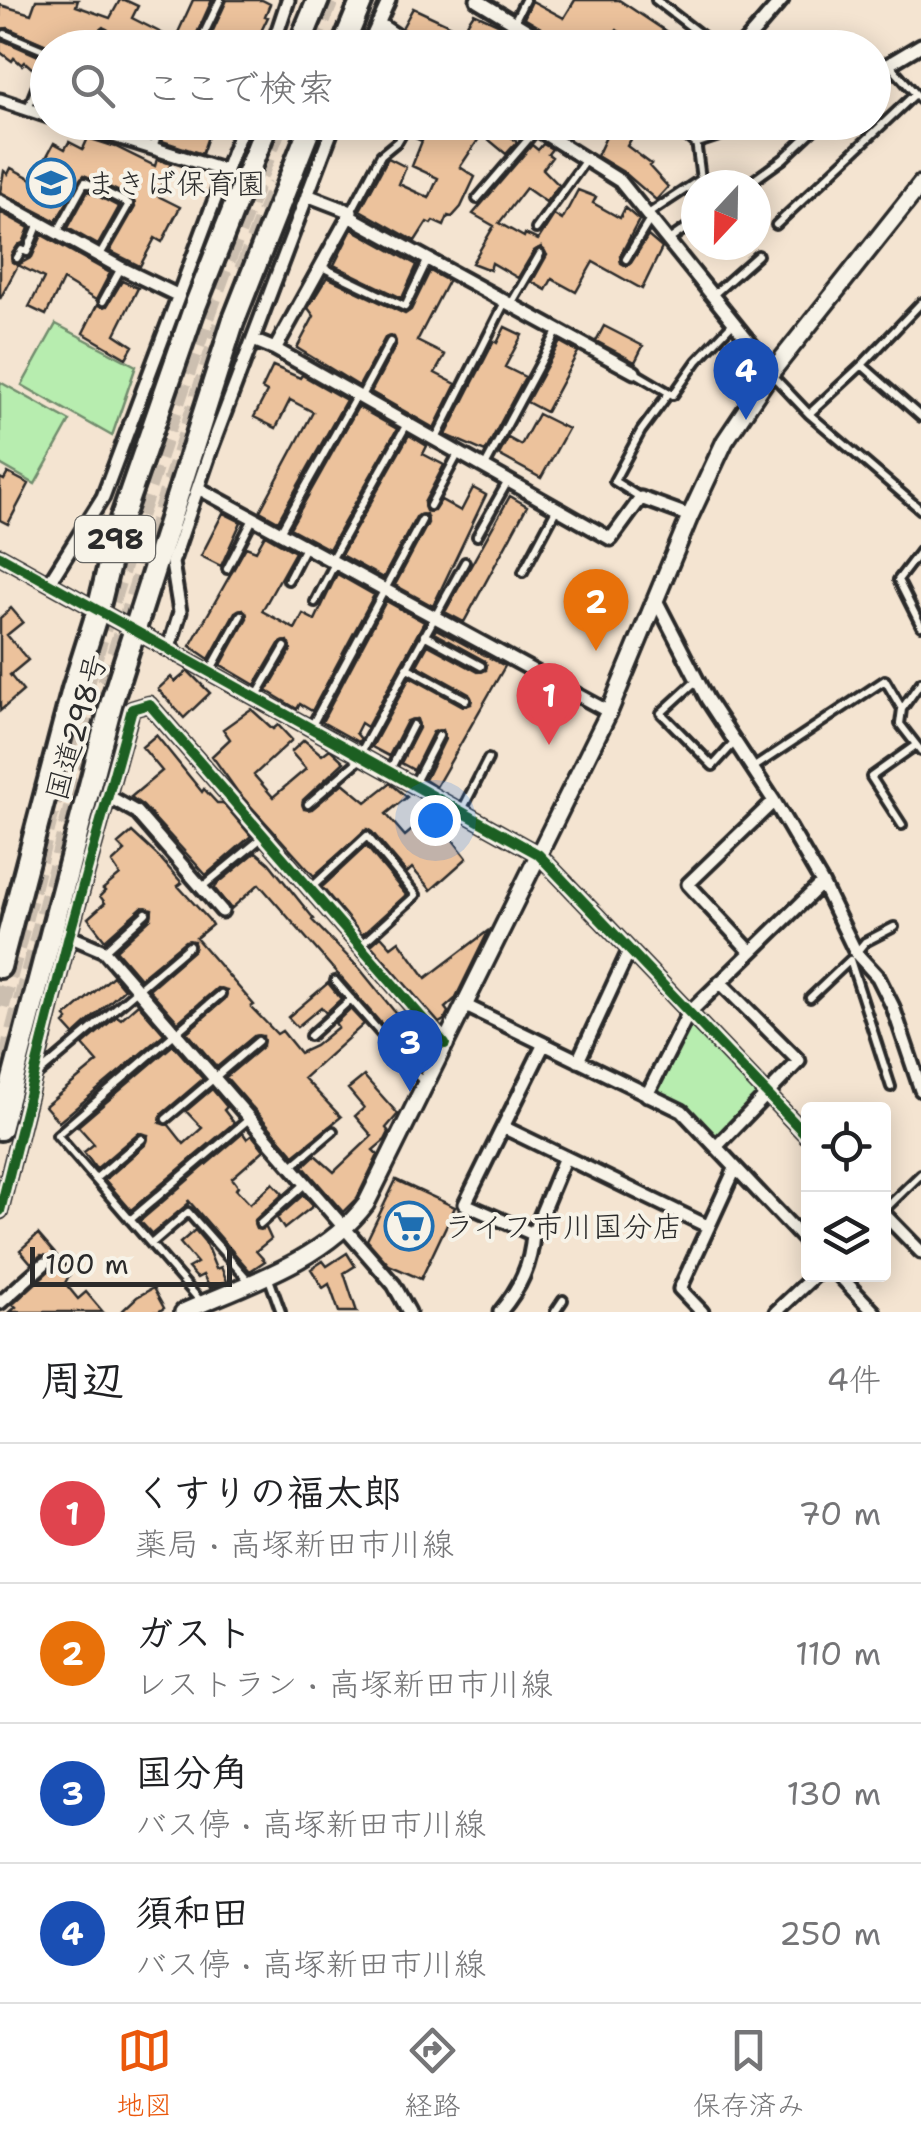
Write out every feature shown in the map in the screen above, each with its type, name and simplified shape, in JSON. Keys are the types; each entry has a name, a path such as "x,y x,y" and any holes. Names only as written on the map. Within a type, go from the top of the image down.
{"highway":[{"path":"306,30 318,0"},
{"path":"350,30 362,0"},
{"name":"国道298号","path":"0,967 118,528 194,308 261,140"},
{"name":"国道298号","path":"0,1128 112,702 233,322 305,140"}],"main road":[{"path":"183,1312 297,1261 344,1228 372,1193 609,712 725,442 772,372 921,184"}],"street":[{"path":"278,30 288,0"},
{"path":"375,30 389,0"},
{"path":"478,0 527,30"},
{"path":"756,30 782,0"},
{"path":"378,23 389,30"},
{"path":"891,63 921,45"},
{"path":"0,100 30,110"},
{"path":"123,140 226,171"},
{"path":"49,583 102,496 238,140"},
{"path":"232,156 250,140"},
{"path":"169,648 180,612 172,563 328,140"},
{"path":"554,140 620,181 772,372"},
{"path":"696,142 702,140"},
{"path":"307,195 350,214 634,372"},
{"path":"0,202 177,295"},
{"path":"276,349 350,214"},
{"path":"253,340 276,349 611,539 641,498 690,516"},
{"path":"123,442 133,486"},
{"path":"190,454 211,449"},
{"path":"198,488 609,712"},
{"path":"0,556 538,854 801,1130"},
{"path":"657,602 697,681 822,883 853,957 878,977 893,1006 920,1088"},
{"path":"0,1211 69,936 132,708 150,704 445,1044"},
{"path":"108,796 136,812 222,912"},
{"path":"752,952 688,884 774,801"},
{"path":"648,1095 688,1014 822,883"},
{"path":"69,936 104,951 394,1284 409,1312"},
{"path":"578,1061 629,951"},
{"path":"716,1146 800,1061 720,982"},
{"path":"464,1005 682,1111 801,1237"},
{"path":"533,1234 465,1204 544,1044"},
{"path":"503,1127 707,1226"},
{"path":"500,1312 519,1290 532,1252 533,1234 566,1157"},
{"path":"702,1312 680,1289 736,1169"},
{"path":"891,1220 921,1252"},
{"path":"7,1312 0,1303 44,1264"},
{"path":"776,1312 808,1282"},
{"path":"846,1282 874,1312"}],"lane":[{"path":"206,30 220,0"},
{"path":"508,30 525,0"},
{"path":"656,0 695,30"},
{"path":"5,34 30,46"},
{"path":"891,65 918,97 891,121"},
{"path":"27,109 30,101"},
{"path":"153,150 156,140"},
{"path":"350,214 381,155 399,140"},
{"path":"477,199 521,140"},
{"path":"768,170 803,140"},
{"path":"776,225 870,140"},
{"path":"626,259 649,216 701,180 696,142"},
{"path":"536,228 586,160"},
{"path":"57,233 85,182 128,204 100,256"},
{"path":"17,258 22,250 27,252 39,223"},
{"path":"668,241 681,232"},
{"path":"436,440 508,303 540,254"},
{"path":"321,266 405,307 428,259"},
{"path":"712,296 752,260"},
{"path":"103,300 121,268"},
{"path":"809,414 921,302"},
{"path":"634,372 673,395 734,322"},
{"path":"484,467 558,330"},
{"path":"279,533 390,342"},
{"path":"862,365 921,417"},
{"path":"772,372 809,414 921,510"},
{"path":"641,498 614,481 642,431 669,394"},
{"path":"315,602 407,424"},
{"path":"430,506 459,453"},
{"path":"477,536 508,480"},
{"path":"523,572 557,508"},
{"path":"227,569 253,519"},
{"path":"311,727 422,520"},
{"path":"288,580 305,547"},
{"path":"921,550 898,580 921,626"},
{"path":"308,804 362,755 465,562"},
{"path":"210,671 241,615"},
{"path":"424,635 481,666"},
{"path":"256,696 284,647"},
{"path":"406,667 466,700"},
{"path":"752,768 885,680 902,708"},
{"path":"697,681 661,713 713,766 735,742"},
{"path":"902,825 871,777 919,748 900,724 902,708 921,682"},
{"path":"390,770 413,725"},
{"path":"414,784 438,736"},
{"path":"462,810 488,759"},
{"path":"202,887 264,836"},
{"path":"310,888 367,836 416,895 360,946"},
{"path":"104,951 146,913"},
{"path":"810,998 865,942 894,928"},
{"path":"36,1076 189,946"},
{"path":"853,957 891,1087"},
{"path":"335,980 425,1084"},
{"path":"202,1304 57,1135 221,994"},
{"path":"310,1036 351,999"},
{"path":"166,1119 258,1041"},
{"path":"130,1220 248,1119"},
{"path":"291,1166 333,1131"},
{"path":"95,1179 142,1139"},
{"path":"891,1205 921,1174"},
{"path":"260,1224 305,1184"},
{"path":"151,1244 188,1212 250,1282"},
{"path":"267,1274 281,1312"},
{"path":"555,1312 563,1300"}],"green space":[{"path":"56,324 136,366 112,436 22,385"},
{"path":"0,382 70,421 35,484 0,464"},
{"path":"689,1022 760,1094 716,1138 684,1106 654,1092"}],"building":[{"path":"36,0 78,0 76,6 110,18 120,0 125,0 138,6 132,18 156,30 30,30 30,38 8,28 0,29 0,5 31,14"},
{"path":"193,0 212,0 198,30 179,30"},
{"path":"227,0 262,0 270,4 262,30 213,30"},
{"path":"575,0 619,0 664,30 544,30 524,18 532,1 564,18"},
{"path":"413,8 460,30 405,30 402,28"},
{"path":"474,13 500,25 497,30 463,30"},
{"path":"0,39 30,52 30,66 14,58 12,61 0,52"},
{"path":"87,140 94,140 155,166 157,159 171,164 156,195 180,207 162,242 155,238 140,266 110,251 135,207 132,198 84,175 56,221 0,192 4,171 8,174 11,168 34,180 54,143 65,149 69,142 83,149"},
{"path":"162,140 207,140 202,154"},
{"path":"478,140 460,167 475,177 461,207 452,217 448,216 444,226 427,222 415,241 360,210 388,158 406,167 399,184 429,198 438,178 412,166 422,141"},
{"path":"489,140 515,140 517,142 506,154"},
{"path":"605,140 631,140 627,146 651,164 668,187 656,200 625,173 597,156"},
{"path":"543,144 552,149 548,154 552,157 543,169 559,185 546,202 526,188 499,223 538,240 554,215 562,220 578,190 596,197 593,203 620,218 625,208 639,220 620,256 621,263 631,263 648,236 662,248 642,289 593,262 576,292 552,279 546,290 532,282 547,255 541,247 534,251 518,278 492,263 490,270 472,263 494,226 473,214 532,145 538,150"},
{"path":"88,191 119,207 98,245 68,228"},
{"path":"0,212 29,228 23,243 11,255 12,262 18,265 0,299"},
{"path":"352,229 417,265 402,298 334,265"},
{"path":"42,235 110,273 96,300 63,280 46,315 29,307 44,278 18,265 32,257"},
{"path":"430,271 448,281 417,341 445,355 435,373 456,384 434,428 371,392 396,345 394,337 385,338 359,386 297,348 314,316 308,308 327,277 405,314 411,310"},
{"path":"122,281 138,288 115,334 133,346 126,358 83,333 97,305 107,306"},
{"path":"604,326 643,346 635,362 596,341"},
{"path":"505,327 522,335 505,367 525,377 485,452 446,435"},
{"path":"560,342 578,352 546,412 527,402"},
{"path":"273,366 300,378 302,375 346,400 278,521 260,511 313,412 290,400 276,428 254,417 267,392 262,389"},
{"path":"358,407 397,429 329,549 290,528"},
{"path":"538,414 568,429 541,478 499,455 508,438 521,445"},
{"path":"409,435 427,446 423,454 444,465 424,503 426,511 434,511 441,500 461,511 473,488 486,495 433,606 395,585 428,523 426,514 416,517 383,578 341,555"},
{"path":"8,473 29,484 8,524 0,520 0,478 4,480"},
{"path":"510,496 527,506 464,622 445,612"},
{"path":"223,513 241,522 221,566 201,556"},
{"path":"265,535 295,552 262,611 295,629 303,614 315,620 337,574 374,595 312,711 300,704 297,709 267,691 291,650 288,641 279,644 255,685 221,665 247,618 243,609 235,612 209,659 190,646 246,547 256,551"},
{"path":"386,601 424,622 367,727 361,723 356,733 361,739 358,742 322,722"},
{"path":"11,608 23,622 7,635 28,660 10,675 23,691 0,711 0,618"},
{"path":"436,629 505,666 436,787 425,780 445,739 443,730 433,732 414,770 401,763 419,728 417,719 407,721 389,756 372,747 410,677 463,706 471,704 469,694 417,665 428,645 478,672 486,670 485,661 434,633"},
{"path":"188,671 210,693 184,718 158,689 171,677 175,682"},
{"path":"251,709 273,729 278,725 292,740 254,775 273,797 306,769 291,752 304,740 322,755 330,749 344,762 303,800 304,809 312,809 343,783 366,802 390,783 407,797 386,814 405,836 432,813 467,858 431,890 412,868 407,873 367,829 314,876 237,791 212,756 230,739 223,729"},
{"path":"156,735 202,792 204,789 217,803 223,803 251,836 206,875 131,797 162,771 142,747"},
{"path":"132,832 182,883 178,886 209,920 212,925 196,938 277,1034 282,1031 300,1053 338,1027 335,1023 350,1009 364,1024 304,1078 341,1117 294,1155 226,1077 263,1046 263,1036 254,1036 217,1067 187,1032 225,999 227,990 217,988 178,1022 149,989 193,951 194,941 185,941 140,978 116,950 151,918 152,909 142,907 105,940 88,918 105,903 100,896 103,889 120,875 112,863 125,851 118,844"},
{"path":"366,846 406,895 362,935 322,887"},
{"path":"256,852 403,1022 409,1017 427,1038 421,1043 429,1052 420,1068 259,884 231,909 215,889"},
{"path":"489,930 439,1023 371,945 381,936 391,947 399,941 426,978"},
{"path":"113,976 124,989 74,1035 64,1024 68,1020 65,1017"},
{"path":"328,983 341,999 326,1013 321,1007 297,1027 288,1017"},
{"path":"138,1004 164,1034 59,1122 45,1106 98,1062 83,1045"},
{"path":"173,1045 203,1079 162,1114 160,1123 169,1125 184,1144 202,1128 186,1111 212,1089 234,1123 131,1210 105,1180 146,1144 148,1135 138,1133 96,1169 84,1152 94,1144 78,1126"},
{"path":"364,1076 398,1114 386,1128 389,1132 385,1140 373,1150 378,1155 357,1198 343,1212 303,1166 315,1155 334,1172 372,1136 355,1116 364,1108 348,1089"},
{"path":"243,1133 247,1139 252,1135 264,1150 232,1178 236,1189 250,1204 273,1183 283,1194 254,1221 256,1229 266,1228 271,1239 256,1251 265,1261 250,1271 188,1200 152,1234 140,1221"},
{"path":"396,1180 455,1207 421,1279 389,1265 367,1240"},
{"path":"303,1195 313,1206 284,1229 277,1218"},
{"path":"195,1230 227,1281 210,1288 203,1275 197,1278 188,1268 197,1263 180,1243"},
{"path":"38,1234 71,1272 65,1283 78,1299 86,1292 103,1312 10,1312 16,1307 13,1304 52,1268 53,1261 48,1256 41,1255 31,1263 20,1250"},
{"path":"347,1253 355,1266 344,1273 357,1312 339,1312 329,1284 323,1288 311,1269 323,1261 327,1266"},
{"path":"153,1288 164,1308 158,1312 121,1312 137,1297"}],"tunnel":[{"path":"317,30 329,0"},
{"path":"0,1006 72,729 127,546 199,333 272,140"},
{"path":"244,270 277,185"},
{"path":"0,1089 102,698 223,325"}],"cycle path":[{"path":"0,556 538,854 801,1130"},
{"path":"0,1211 69,936 132,709 149,704 445,1044"}],"place":[{"name":"まきば保育園","path":"51,183"},
{"name":"須和田","path":"746,420"},
{"name":"ガスト","path":"596,651"},
{"name":"くすりの福太郎","path":"549,745"},
{"name":"国分角","path":"410,1092"},
{"name":"ライフ市川国分店","path":"409,1226"}]}
